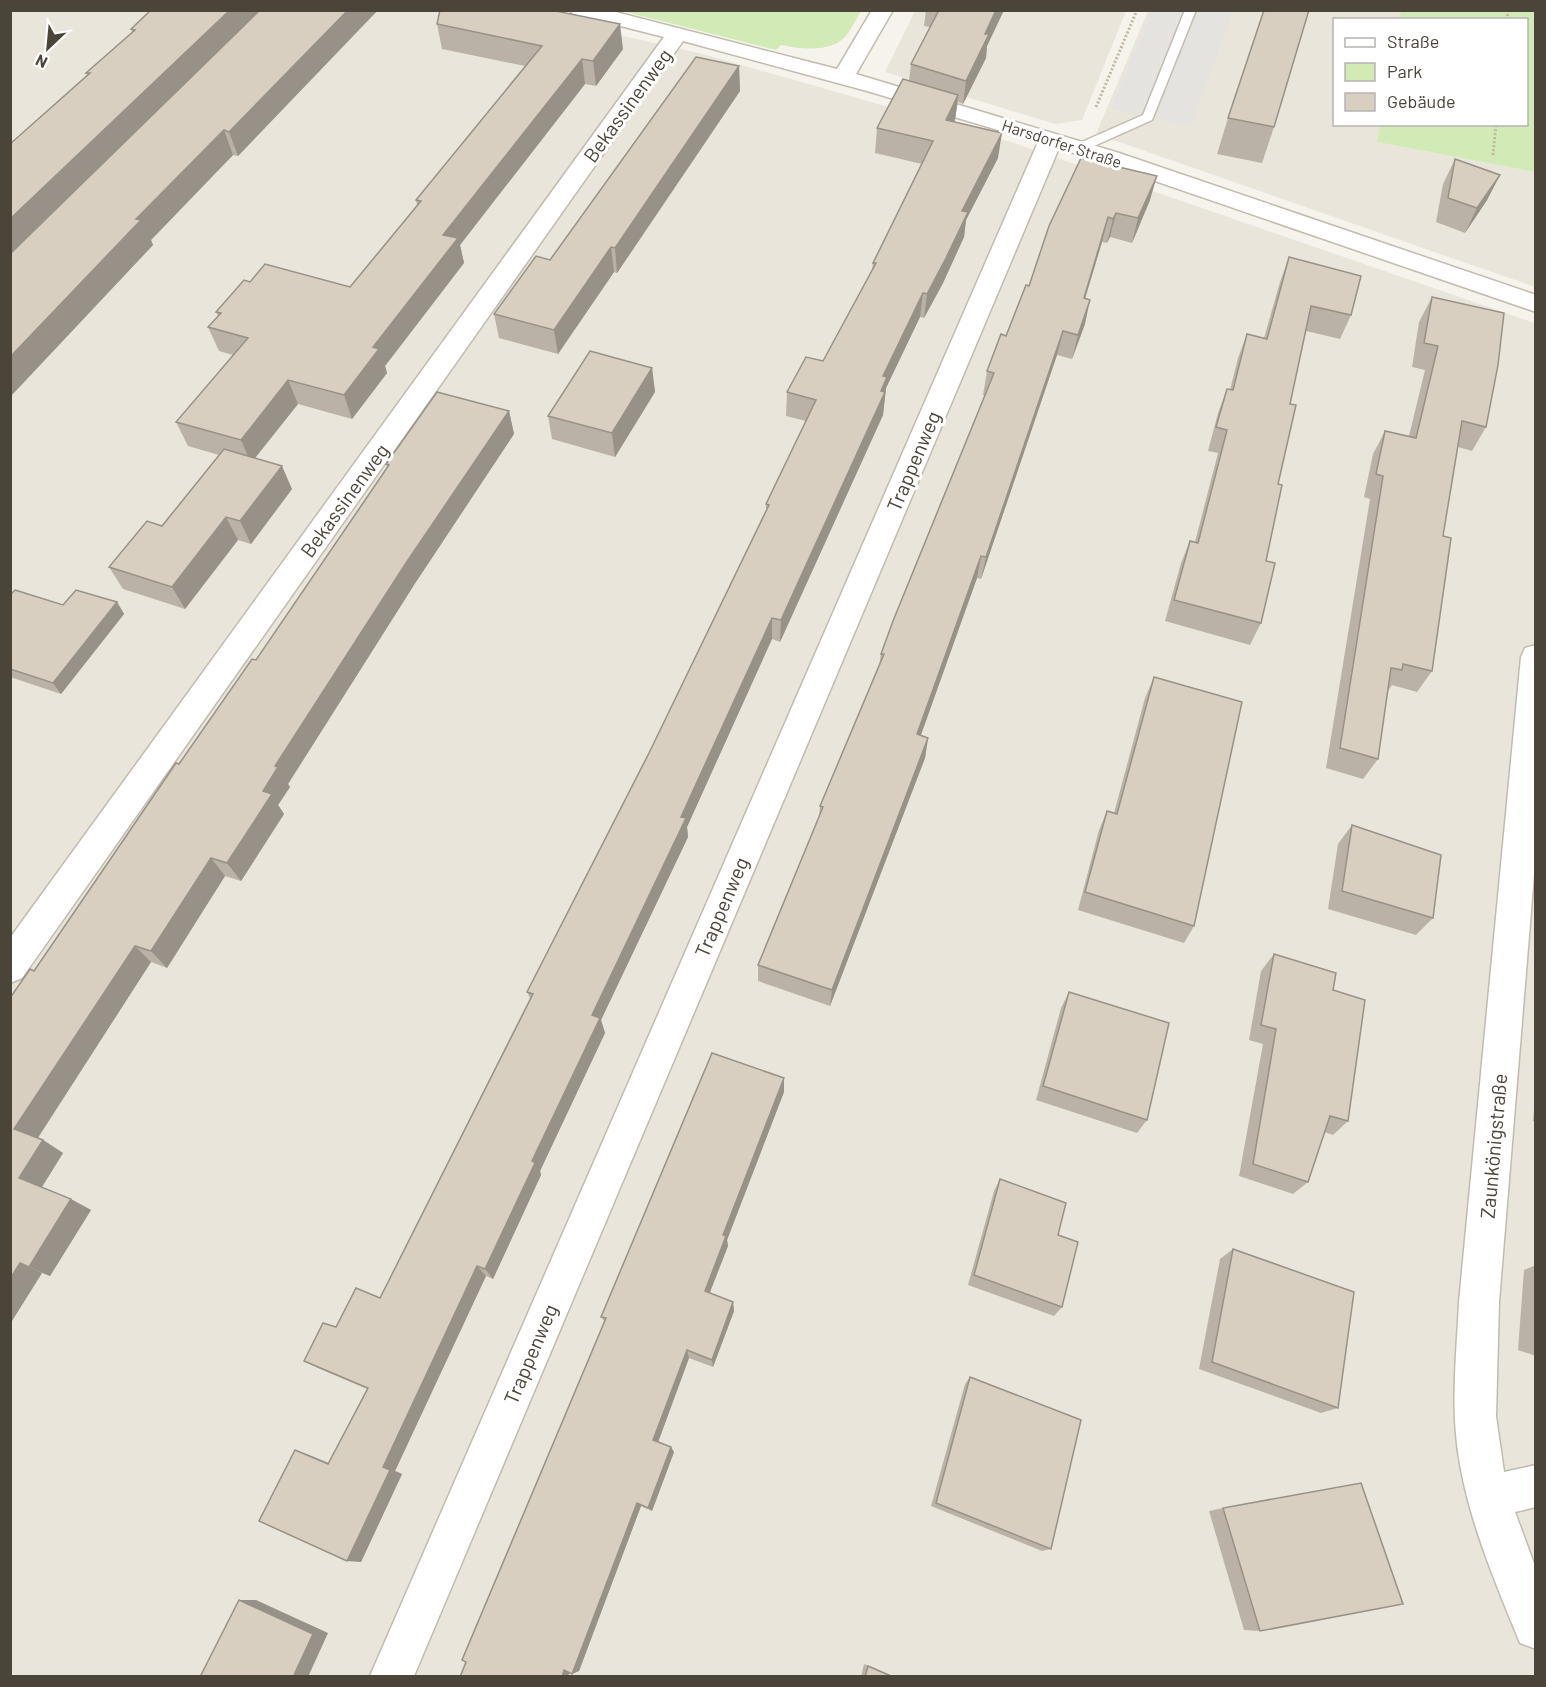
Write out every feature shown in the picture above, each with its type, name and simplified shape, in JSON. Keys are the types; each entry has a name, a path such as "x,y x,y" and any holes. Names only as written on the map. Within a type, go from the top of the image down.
{"street":[{"name":"Harsdorfer Straße","path":"580,10 678,33 843,77 1065,143 1536,304"},
{"path":"843,77 883,10"},
{"name":"Bekassinenweg","path":"10,967 678,33"},
{"name":"Trappenweg","path":"392,1677 1065,143"},
{"name":"Zaunkönigstraße","path":"1536,657 1479,1302 1476,1409 1479,1452 1490,1496 1536,1627"},
{"path":"1490,1496 1536,1486"}],"lane":[{"path":"1065,143 1148,117 1191,10"}],"path":[{"path":"1096,107 1137,10"},
{"path":"1493,155 1496,126"}],"shaded area":[{"path":"11,11 512,11 703,54 1011,142 1535,323 1535,1676 11,1676"},
{"path":"915,11 1126,11 1082,120 1055,124 885,72"},
{"path":"1148,11 1401,11 1399,18 1333,18 1333,126 1380,126 1377,142 1535,172 1535,287 1096,134"},
{"path":"1151,11 1233,11 1191,126 1111,109"}],"green space":[{"path":"861,10 846,36 832,45 797,48 781,45 776,50 622,11"},
{"path":"1401,11 1535,11 1535,172 1377,142 1380,126 1528,126 1528,18 1399,18"}],"building":[{"path":"151,10 230,10 10,219 10,144 90,73 86,73 135,30 131,29"},
{"path":"260,10 348,10 229,132 224,130 136,219 141,220 10,357 10,254"},
{"path":"440,10 551,10 620,24 593,61 582,59 443,235 458,238 373,347 379,349 344,395 288,380 241,440 176,422 248,338 208,327 221,313 216,312 244,280 250,282 265,264 350,287 421,201 416,200 542,46 437,24"},
{"path":"939,10 996,10 985,34 989,34 966,81 911,64"},
{"path":"1264,10 1309,10 1274,127 1228,118"},
{"path":"696,57 739,66 615,248 611,247 554,330 494,314 536,256 550,260"},
{"path":"903,79 958,95 946,120 1002,133 962,211 968,212 946,258 927,294 923,293 883,376 887,377 881,391 885,392 781,620 772,618 681,817 686,818 592,1015 600,1018 532,1161 535,1163 485,1269 477,1266 383,1467 390,1470 347,1561 259,1521 295,1450 328,1464 368,1388 304,1361 323,1323 336,1327 356,1288 380,1298 533,994 527,992 649,753 769,505 766,504 816,400 787,392 806,357 823,361 876,263 873,263 933,141 877,128"},
{"path":"1081,158 1157,176 1138,218 1116,213 1113,219 1108,217 1084,298 1090,300 1078,335 1063,331 986,557 981,556 917,734 928,738 832,990 758,965 823,807 820,806 884,654 881,654 893,621 994,373 987,371 1001,334 1006,336 1026,285 1029,286 1049,226"},
{"path":"1455,159 1500,175 1477,208 1448,198"},
{"path":"1289,257 1361,276 1351,315 1311,306 1290,404 1296,405 1278,484 1282,485 1266,561 1275,563 1261,623 1174,600 1190,541 1198,543 1227,430 1216,427 1227,389 1233,390 1247,334 1267,339"},
{"path":"1432,297 1504,313 1498,365 1486,427 1462,421 1443,536 1451,538 1432,671 1403,664 1402,670 1391,668 1378,759 1340,748 1383,476 1376,474 1385,431 1416,438 1438,346 1424,343"},
{"path":"590,351 652,368 612,433 548,416"},
{"path":"437,392 509,411 406,563 275,766 278,767 263,791 272,794 227,863 211,858 151,951 135,946 14,1129 43,1140 19,1178 71,1199 29,1267 20,1263 10,1279 10,998 30,969 34,971 176,763 179,764 252,659 256,660 389,465 386,464"},
{"path":"224,449 282,466 240,521 226,517 172,587 109,567 147,521 162,526"},
{"path":"15,590 63,605 76,590 117,602 53,683 10,669 10,595"},
{"path":"1154,677 1242,702 1194,926 1085,892 1107,811 1117,814"},
{"path":"1352,825 1441,855 1433,918 1342,891"},
{"path":"1274,954 1336,973 1333,990 1365,1000 1348,1121 1330,1116 1308,1182 1253,1164 1276,1029 1261,1025"},
{"path":"1069,992 1169,1023 1147,1120 1043,1086"},
{"path":"712,1053 784,1078 723,1235 726,1236 705,1291 733,1302 712,1360 687,1350 653,1440 671,1447 648,1508 637,1503 572,1674 564,1670 562,1677 460,1677 466,1662 462,1660 606,1318 601,1317"},
{"path":"1000,1179 1066,1203 1058,1235 1078,1242 1062,1307 974,1275"},
{"path":"1233,1249 1354,1292 1338,1408 1212,1362"},
{"path":"970,1377 1081,1420 1051,1549 936,1503"},
{"path":"1361,1483 1403,1604 1260,1631 1223,1508"},
{"path":"239,1600 313,1634 293,1677 200,1677"},
{"path":"868,1666 893,1677 865,1677"}]}
